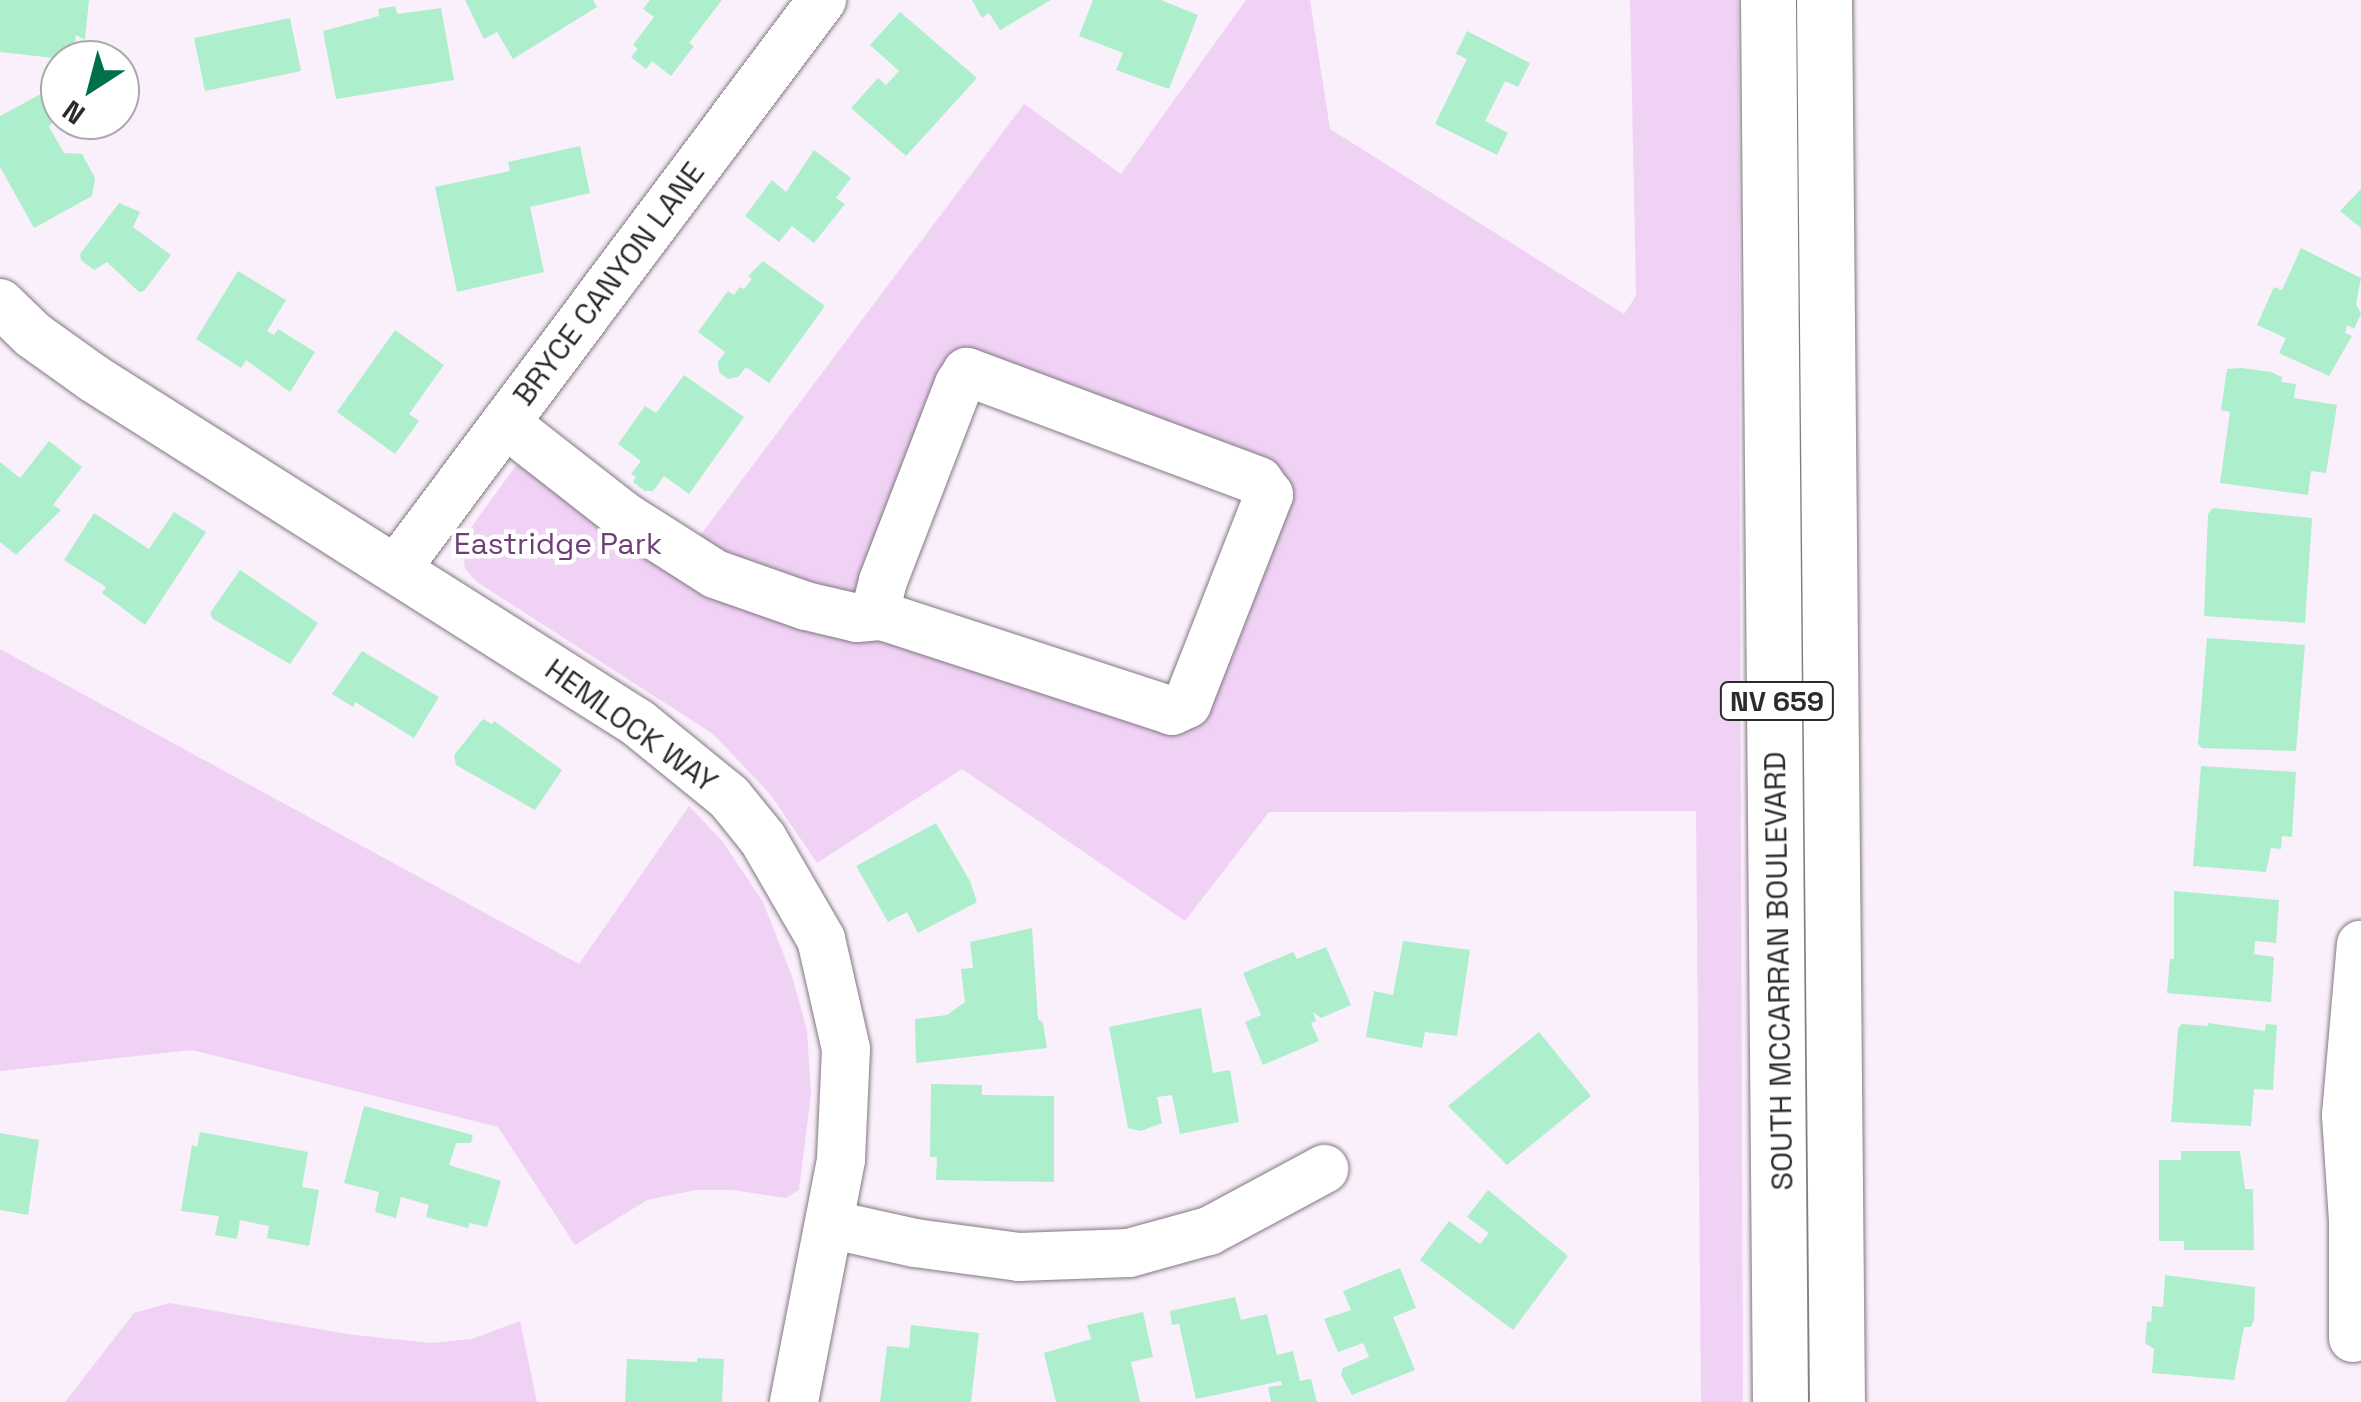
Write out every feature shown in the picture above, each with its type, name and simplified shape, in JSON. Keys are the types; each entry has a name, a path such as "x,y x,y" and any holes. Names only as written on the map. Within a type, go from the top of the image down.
{"main road":[{"name":"SOUTH MCCARRAN BOULEVARD","path":"1768,0 1780,1402"},
{"name":"SOUTH MCCARRAN BOULEVARD","path":"1824,0 1837,1402"}],"street":[{"name":"BRYCE CANYON LANE","path":"396,569 822,0"},
{"name":"HEMLOCK WAY","path":"0,303 93,378 686,758 730,798 763,839 820,939 846,1049 847,1106 829,1224 794,1402"},
{"path":"505,424 624,516 715,574 806,606 858,618 882,616 1172,711 1187,704 1269,496 1259,480 967,372 958,384 883,581 878,601 882,616"},
{"path":"2353,1338 2357,1221 2346,1115 2361,945"},
{"path":"829,1224 915,1242 1019,1257 1129,1253 1209,1230 1324,1169"}],"green space":[{"name":"Eastridge Park","path":"1246,0 1310,0 1330,129 1624,314 1636,296 1630,0 1738,0 1743,1402 1701,1402 1696,811 1269,812 1185,921 962,769 817,863 770,794 713,734 477,582 465,569 462,540 538,435 690,549 1024,104 1121,174","holes":["979,352 1285,499 1148,726 823,622 856,593"]},
{"path":"0,649 579,964 689,806 723,842 763,902 792,976 807,1030 811,1094 799,1190 786,1198 733,1190 696,1190 647,1200 575,1245 498,1127 192,1050 0,1071"},
{"path":"170,1303 347,1334 430,1343 472,1339 520,1321 537,1402 65,1402 134,1313"}],"building":[{"path":"0,0 89,0 85,40 76,35 75,40 40,40 40,56 0,52"},
{"path":"465,0 593,0 597,7 513,59 497,32 484,39"},
{"path":"650,0 722,0 689,43 694,46 671,76 652,61 646,69 631,57 638,49 633,45 654,17 643,9"},
{"path":"972,0 1051,0 1000,30 989,13 982,18"},
{"path":"1093,0 1161,0 1198,15 1169,89 1116,70 1123,53 1079,36"},
{"path":"395,6 397,14 441,8 454,80 336,99 323,31 379,16 378,9"},
{"path":"900,12 977,78 906,156 851,108 878,78 886,85 899,71 870,45"},
{"path":"290,18 301,71 205,91 194,38"},
{"path":"1467,31 1530,63 1518,87 1505,81 1485,121 1508,133 1497,155 1435,124 1467,59 1456,54"},
{"path":"40,95 40,140 56,140 64,153 82,154 95,178 92,196 34,228 0,167 0,116"},
{"path":"580,146 590,193 530,207 544,272 457,292 435,187 510,171 508,162"},
{"path":"814,150 851,178 836,198 845,204 814,243 792,226 779,242 745,216 772,180 786,192"},
{"path":"2361,189 2361,228 2340,211"},
{"path":"119,203 140,212 133,227 171,255 144,291 139,292 107,262 94,270 81,260 80,254"},
{"path":"2301,248 2361,278 2356,304 2361,314 2354,329 2347,325 2345,333 2352,336 2329,376 2279,353 2286,338 2257,325 2274,287 2282,290"},
{"path":"763,261 825,306 769,383 746,367 738,377 728,379 719,372 718,362 725,352 698,332 728,291 734,295 740,287 744,289 752,279 748,276"},
{"path":"238,271 286,300 267,331 274,335 278,329 315,352 290,392 246,360 241,368 196,339"},
{"path":"395,330 444,365 409,414 419,421 395,454 337,412"},
{"path":"2227,369 2271,372 2282,377 2281,382 2296,384 2294,398 2337,405 2326,473 2311,471 2308,495 2220,483 2230,412 2221,410"},
{"path":"684,375 744,417 689,494 664,476 653,491 645,491 633,482 636,477 631,474 641,461 618,444 645,406 656,413"},
{"path":"49,441 82,467 53,505 61,510 16,555 0,542 0,462 20,478"},
{"path":"2213,508 2312,518 2305,623 2204,616 2208,514"},
{"path":"174,512 206,532 145,625 102,593 106,587 64,560 94,513 149,549"},
{"path":"240,570 318,623 290,664 213,619 210,613"},
{"path":"2207,638 2305,645 2296,751 2202,748 2198,744"},
{"path":"362,651 439,697 414,738 355,702 353,707 332,694"},
{"path":"483,719 492,724 494,721 562,770 535,810 456,765 454,755"},
{"path":"2201,766 2296,772 2292,837 2282,836 2281,849 2271,848 2266,872 2193,866"},
{"path":"936,823 970,881 977,902 918,933 907,912 888,922 856,866"},
{"path":"2174,891 2279,900 2276,943 2255,941 2254,954 2274,957 2271,1002 2167,993 2170,959 2174,959"},
{"path":"1032,928 1038,1019 1043,1023 1047,1048 916,1063 915,1019 947,1015 965,1002 961,969 973,968 970,942"},
{"path":"1403,941 1470,950 1457,1036 1425,1032 1422,1048 1366,1037 1374,991 1393,995"},
{"path":"1326,947 1351,1005 1321,1018 1313,1012 1316,1021 1311,1023 1319,1041 1263,1065 1245,1022 1261,1015 1243,973 1293,952 1297,959"},
{"path":"1201,1008 1213,1073 1230,1070 1239,1122 1180,1134 1172,1095 1157,1097 1162,1123 1141,1131 1128,1128 1109,1027"},
{"path":"2208,1023 2265,1031 2266,1024 2277,1025 2273,1090 2254,1089 2251,1126 2171,1122 2178,1029 2182,1024"},
{"path":"1539,1032 1591,1096 1507,1165 1448,1106"},
{"path":"931,1084 982,1085 982,1095 1054,1096 1054,1182 936,1180 937,1157 930,1157"},
{"path":"364,1106 473,1135 471,1143 456,1143 449,1165 501,1181 487,1227 470,1223 468,1228 426,1217 429,1205 401,1197 396,1218 375,1212 379,1192 344,1183"},
{"path":"200,1132 308,1152 302,1187 319,1190 309,1246 267,1238 269,1226 240,1220 237,1239 215,1235 219,1216 181,1211 192,1145 197,1147"},
{"path":"0,1133 39,1140 28,1215 0,1210"},
{"path":"2181,1151 2240,1151 2245,1189 2253,1189 2254,1250 2184,1250 2184,1241 2159,1241 2159,1160 2181,1160"},
{"path":"1488,1190 1568,1256 1513,1330 1420,1260 1449,1221 1480,1244 1489,1233 1467,1217"},
{"path":"1400,1268 1416,1308 1393,1317 1415,1370 1352,1395 1341,1375 1343,1368 1369,1357 1363,1343 1338,1352 1324,1319 1351,1310 1343,1291"},
{"path":"2165,1275 2255,1287 2254,1320 2251,1327 2244,1327 2234,1380 2152,1373 2154,1349 2145,1343 2147,1321 2151,1322 2152,1306 2163,1307"},
{"path":"1235,1297 1241,1320 1267,1314 1277,1355 1293,1351 1300,1381 1311,1379 1317,1402 1271,1402 1268,1387 1282,1385 1281,1381 1196,1399 1179,1324 1172,1325 1170,1311"},
{"path":"1143,1312 1153,1357 1131,1362 1140,1402 1056,1402 1044,1353 1091,1339 1087,1325"},
{"path":"911,1325 979,1333 971,1402 880,1402 887,1346 909,1348"},
{"path":"697,1358 724,1359 722,1402 625,1402 627,1359 697,1362"}]}
